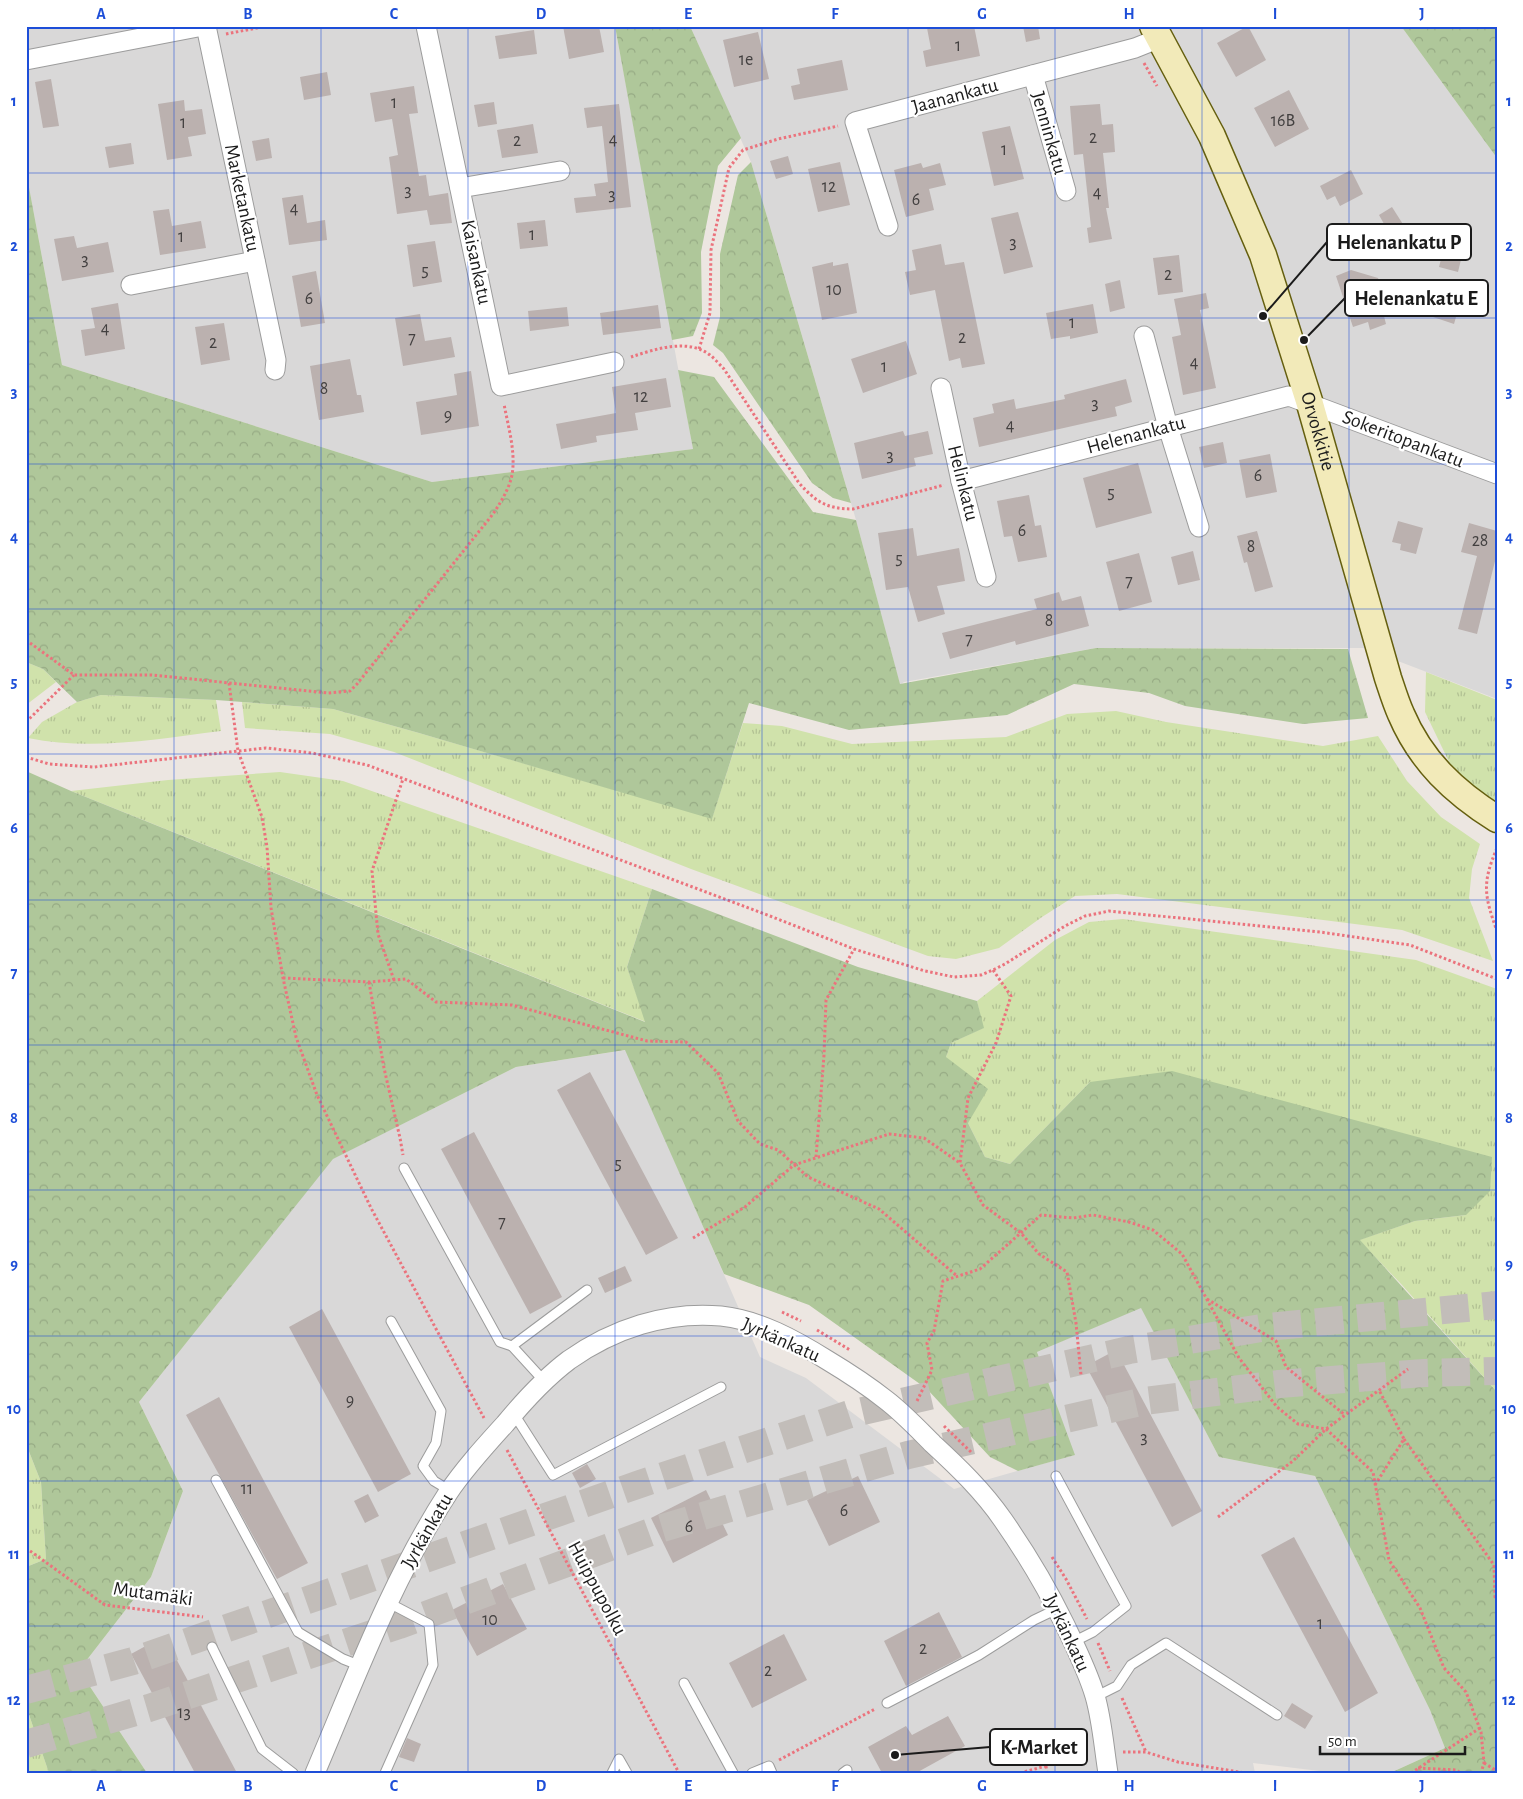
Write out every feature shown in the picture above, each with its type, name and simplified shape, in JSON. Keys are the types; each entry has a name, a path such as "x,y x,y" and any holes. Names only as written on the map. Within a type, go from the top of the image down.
{"street":[{"path":"26,60 205,26"},
{"name":"Marketankatu","path":"205,26 276,360 275,370"},
{"name":"Kaisankatu","path":"426,26 501,386"},
{"name":"Jaanankatu","path":"855,122 1135,48 1156,32"},
{"name":"Orvokkitie","path":"1156,32 1212,136 1232,179 1262,255 1310,404 1400,714 1414,740 1434,768 1470,802 1497,819"},
{"name":"Jenninkatu","path":"1033,75 1066,191"},
{"path":"855,122 888,226"},
{"path":"460,188 560,171"},
{"path":"131,285 255,261"},
{"path":"1144,336 1168,427 1199,526"},
{"path":"501,386 614,362"},
{"name":"Helinkatu","path":"941,388 961,481 986,577"},
{"name":"Helenankatu","path":"961,481 1289,396 1310,404"},
{"name":"Sokeritopankatu","path":"1310,404 1497,474"},
{"name":"Jyrkänkatu","path":"315,1773 389,1603 418,1542 450,1490 494,1436 544,1381 593,1344 639,1325 674,1317 696,1315 722,1316 752,1322 799,1343 845,1371 887,1401 965,1474 1002,1518 1045,1585 1073,1642 1096,1697 1108,1773"}],"lane":[{"path":"404,1168 500,1342 512,1346 544,1381"},
{"path":"512,1346 587,1290"},
{"path":"391,1321 441,1411 436,1443 422,1466 434,1481 450,1490"},
{"path":"514,1414 553,1475 721,1387"},
{"path":"1056,1476 1126,1606 1093,1632 1073,1642"},
{"path":"216,1480 298,1632 343,1659 361,1666"},
{"path":"385,1773 433,1665 429,1624 389,1603"},
{"path":"887,1703 979,1654 1034,1620 1057,1609"},
{"path":"1096,1697 1117,1686 1131,1666 1166,1643 1277,1715"},
{"path":"212,1647 262,1749 293,1773"},
{"path":"684,1683 733,1773"},
{"path":"612,1773 619,1759 627,1773"},
{"path":"752,1773 770,1769"}],"path":[{"path":"699,349 710,313 711,250 729,168 743,150 778,139 855,122"},
{"path":"614,362 659,348 686,346 699,349 710,355 724,369 799,483 812,498 838,510 854,510 961,481"},
{"path":"26,640 74,675 152,675 328,694 350,690 357,684 493,514 504,496 512,475 513,457 501,386"},
{"path":"26,722 74,675"},
{"path":"229,683 238,752 262,817 267,847 271,908 283,978 296,1037 318,1095 371,1208 484,1418 491,1411"},
{"path":"26,757 49,764 94,767 266,748 312,753 367,765 854,949 925,971 954,977 981,975 993,970 1072,922 1086,916 1109,911 1320,932 1410,946 1497,979"},
{"path":"394,980 378,934 372,871 403,779"},
{"path":"1497,848 1488,869 1485,887 1488,907 1497,930"},
{"path":"816,1157 824,1055 826,1000 854,949"},
{"path":"960,1163 968,1098 996,1043 1011,996 993,970"},
{"path":"283,978 369,982 406,979 436,1002 512,1005 647,1041 686,1042 718,1073 738,1121 760,1144 778,1150 808,1177 879,1209 957,1277"},
{"path":"369,982 384,1068 400,1138 404,1168"},
{"path":"694,1238 745,1207 794,1165 889,1134 924,1138 960,1163 983,1205 1021,1233 1039,1254 1067,1272 1076,1323 1081,1374"},
{"path":"917,1401 932,1370 927,1343 934,1331 943,1281 980,1269 1041,1215 1073,1218 1093,1215 1130,1222 1154,1230 1182,1254 1240,1358 1277,1407 1298,1424 1326,1429 1373,1472 1389,1560 1420,1608 1444,1668 1466,1692 1480,1728 1484,1763 1481,1773"},
{"path":"1207,1298 1276,1341 1286,1367 1345,1415"},
{"path":"777,1310 807,1324"},
{"path":"815,1329 840,1342 855,1354"},
{"path":"1218,1517 1293,1461 1326,1429 1408,1369"},
{"path":"1379,1390 1404,1439 1494,1565 1495,1597 1497,1599"},
{"path":"909,1395 924,1408"},
{"name":"Huippupolku","path":"484,1418 479,1423 508,1451 679,1773"},
{"path":"938,1420 973,1454"},
{"path":"1375,1485 1404,1439"},
{"name":"Mutamäki","path":"26,1548 106,1605 203,1617"},
{"path":"1050,1555 1066,1579 1093,1632 1146,1752"},
{"path":"770,1769 887,1703"},
{"path":"1410,1773 1480,1728"},
{"path":"1020,1773 1046,1766 1071,1752 1146,1752 1178,1762 1245,1773"},
{"path":"1484,1763 1497,1771"},
{"path":"1046,1766 1047,1773"},
{"path":"1418,1768 1458,1770 1460,1773"}],"shaded area":[{"path":"26,26 615,26 693,449 432,482 62,365 26,171"},
{"path":"690,26 1401,26 1497,158 1497,699 1364,648 1096,648 904,682 900,685 856,520 751,162"},
{"path":"626,1050 760,1357 806,1378 954,1489 1074,1455 1037,1352 1141,1307 1219,1457 1315,1476 1430,1710 1445,1748 1390,1773 1336,1773 1253,1763 1255,1773 147,1773 79,1670 151,1577 183,1491 139,1402 332,1159 516,1067"}],"green space":[{"path":"615,26 690,26 741,138 718,166 701,252 702,313 693,336 672,340"},
{"path":"1401,26 1497,26 1497,158"},
{"path":"751,162 851,503 833,498 812,483 723,353 713,345 720,317 720,254 738,175"},
{"path":"26,171 62,365 432,482 693,449 678,370 714,377 813,512 856,520 900,684 1096,648 1348,649 1368,718 1303,724 1185,706 1149,693 1074,684 1007,715 849,730 749,703 712,819 333,709 216,700 101,695 77,702 43,669 26,662"},
{"path":"26,662 43,669 56,682 26,705"},
{"path":"1426,672 1497,700 1497,803 1486,798 1452,768 1425,712"},
{"path":"101,695 216,700 221,731 100,744 52,742 28,738 42,722 77,702"},
{"path":"242,702 333,709 712,818 743,723 782,726 852,744 1006,737 1067,714 1116,711 1166,722 1323,746 1378,736 1407,781 1441,817 1480,844 1472,869 1469,898 1493,961 1402,930 1117,894 1075,896 999,948 956,959 928,956 691,869 394,752 330,734 245,728"},
{"path":"26,771 71,791 645,1022 627,967 652,889 858,967 977,1001 984,1028 951,1043 946,1057 988,1089 968,1123 985,1157 1010,1164 1090,1082 1172,1071 1492,1157 1490,1191 1466,1215 1415,1221 1360,1240 1497,1392 1497,1773 1390,1773 1445,1748 1430,1710 1315,1476 1219,1457 1141,1308 1037,1352 1075,1455 1018,1471 990,1457 927,1389 809,1305 724,1274 625,1050 516,1067 333,1159 139,1402 183,1491 151,1577 79,1670 147,1773 49,1773 26,1706 26,1567 46,1559 41,1482 26,1444"},
{"path":"280,772 343,781 652,889 627,967 646,1022 71,791 168,780"},
{"path":"1123,919 1416,960 1497,989 1497,1392 1402,1285 1359,1240 1415,1221 1466,1215 1090,1082 1010,1164 985,1157 968,1123 946,1057 951,1043 983,1028 977,1001 1055,940 1089,922"},
{"path":"26,1444 41,1482 46,1559 26,1567"},
{"path":"26,1706 49,1773 26,1773"}],"building":[{"path":"563,26 599,26 604,52 569,59"},
{"path":"935,26 974,26 980,56 926,67 923,51 931,49 927,28"},
{"path":"1023,26 1038,26 1040,39 1026,42"},
{"path":"1248,26 1266,60 1236,77 1217,43"},
{"path":"534,30 537,54 499,59 495,36"},
{"path":"758,32 769,79 734,87 723,40"},
{"path":"842,60 848,90 794,100 791,86 800,84 797,69"},
{"path":"327,72 331,95 304,100 300,77"},
{"path":"51,79 59,126 43,128 35,82"},
{"path":"414,86 418,113 409,114 419,176 426,175 429,196 448,193 452,223 430,225 427,210 397,214 389,157 398,155 392,119 375,122 370,93"},
{"path":"1289,90 1309,129 1275,147 1254,108"},
{"path":"184,100 185,111 202,109 206,134 188,137 192,156 167,160 158,104"},
{"path":"494,102 497,124 478,127 474,105"},
{"path":"619,104 631,207 576,213 574,198 596,196 594,184 608,182 602,126 587,128 584,108"},
{"path":"1100,104 1102,125 1113,124 1115,152 1103,153 1109,208 1106,208 1112,239 1089,243 1087,228 1091,227 1083,154 1074,155 1070,106"},
{"path":"533,124 538,153 502,158 497,130"},
{"path":"1010,126 1024,179 994,186 982,132"},
{"path":"269,138 272,158 256,161 252,141"},
{"path":"131,143 134,164 109,168 105,147"},
{"path":"788,156 793,174 776,179 770,161"},
{"path":"840,162 850,205 818,212 808,169"},
{"path":"921,163 923,168 940,163 946,185 929,189 934,210 906,217 894,170"},
{"path":"1351,170 1363,194 1340,206 1335,196 1327,200 1320,186"},
{"path":"303,195 307,223 325,220 327,240 289,245 282,198"},
{"path":"1392,207 1406,229 1392,238 1379,215"},
{"path":"169,209 172,226 201,221 206,248 160,255 153,211"},
{"path":"1018,212 1033,267 1004,274 991,218"},
{"path":"545,220 548,246 520,249 517,223"},
{"path":"1448,231 1467,235 1458,272 1439,267"},
{"path":"74,236 77,248 108,242 114,272 62,281 54,239"},
{"path":"435,241 442,282 413,287 407,245"},
{"path":"941,244 945,265 964,262 985,364 962,368 960,358 949,361 935,290 910,295 905,272 916,270 912,250"},
{"path":"1179,255 1183,292 1158,295 1153,258"},
{"path":"833,262 833,266 848,263 857,313 822,320 812,267"},
{"path":"1351,270 1378,278 1390,314 1384,316 1386,324 1370,330 1368,322 1353,327 1336,276"},
{"path":"316,271 325,323 301,327 292,276"},
{"path":"1120,280 1125,308 1110,312 1105,284"},
{"path":"1206,293 1209,308 1200,310 1216,388 1183,395 1172,337 1181,335 1174,299"},
{"path":"1434,295 1460,303 1454,324 1427,315"},
{"path":"118,303 125,349 85,356 81,330 95,328 91,308"},
{"path":"1093,304 1098,333 1070,339 1070,336 1051,339 1046,313"},
{"path":"658,305 661,328 603,335 600,313"},
{"path":"567,307 569,326 530,331 528,311"},
{"path":"420,314 425,341 451,337 455,357 403,366 395,318"},
{"path":"224,323 230,360 201,365 195,327"},
{"path":"906,341 917,374 863,393 851,359"},
{"path":"350,359 357,395 361,395 364,412 319,420 310,366"},
{"path":"471,371 479,426 421,435 416,402 457,395 454,374"},
{"path":"666,378 671,407 635,413 638,430 596,436 597,442 561,449 556,424 616,413 612,387"},
{"path":"1126,379 1132,402 1115,407 1117,416 979,447 973,418 994,413 992,404 1014,399 1016,409 1065,399 1064,395"},
{"path":"903,431 905,436 928,431 933,454 914,458 916,466 862,479 854,443"},
{"path":"1223,442 1227,463 1204,468 1199,447"},
{"path":"1270,454 1277,492 1246,498 1239,460"},
{"path":"1138,463 1152,513 1096,528 1083,478"},
{"path":"1029,495 1035,526 1041,525 1047,557 1018,562 1012,536 1004,537 997,501"},
{"path":"1398,521 1423,528 1416,554 1400,550 1401,544 1392,542"},
{"path":"1469,523 1497,531 1497,553 1477,634 1458,629 1477,556 1461,552"},
{"path":"913,528 917,556 959,548 965,581 937,586 945,614 918,622 908,587 886,590 878,533"},
{"path":"1257,531 1273,587 1255,592 1247,562 1244,563 1237,536"},
{"path":"1193,551 1200,580 1178,585 1171,557"},
{"path":"1139,553 1152,602 1119,611 1106,562"},
{"path":"1059,592 1062,601 1081,596 1089,626 1016,645 1015,641 950,659 942,633 1037,609 1034,599"},
{"path":"590,1072 678,1238 646,1255 557,1090"},
{"path":"474,1132 562,1297 530,1314 441,1149"},
{"path":"625,1266 632,1281 605,1293 598,1278"},
{"path":"322,1309 411,1474 378,1492 289,1327"},
{"path":"1116,1350 1202,1511 1172,1527 1086,1366"},
{"path":"219,1397 308,1563 277,1579 186,1415"},
{"path":"587,1464 596,1479 580,1488 572,1473"},
{"path":"858,1476 880,1522 829,1546 807,1500"},
{"path":"706,1490 728,1535 673,1563 651,1518"},
{"path":"368,1494 379,1516 365,1523 354,1501"},
{"path":"1294,1537 1378,1693 1345,1712 1261,1555"},
{"path":"503,1584 527,1629 477,1656 452,1610"},
{"path":"939,1612 962,1657 906,1686 884,1641"},
{"path":"784,1634 807,1680 752,1708 729,1663"},
{"path":"164,1636 237,1773 195,1773 131,1654"},
{"path":"1292,1703 1313,1716 1305,1729 1284,1716"},
{"path":"948,1716 965,1746 916,1773 882,1773 868,1747 906,1726 912,1735"},
{"path":"407,1738 421,1744 414,1762 399,1757"}],"tunnel":[{"path":"26,1690 133,1661 640,1484 850,1414 1129,1350 1267,1327 1497,1305"},
{"path":"26,1744 149,1708 399,1625 656,1530 908,1455 1145,1401 1279,1384 1424,1373 1497,1371"}],"place":[{"name":"Helenankatu P","path":"1263,316"},
{"name":"Helenankatu E","path":"1304,340"},
{"name":"K-Market","path":"895,1755"}]}
